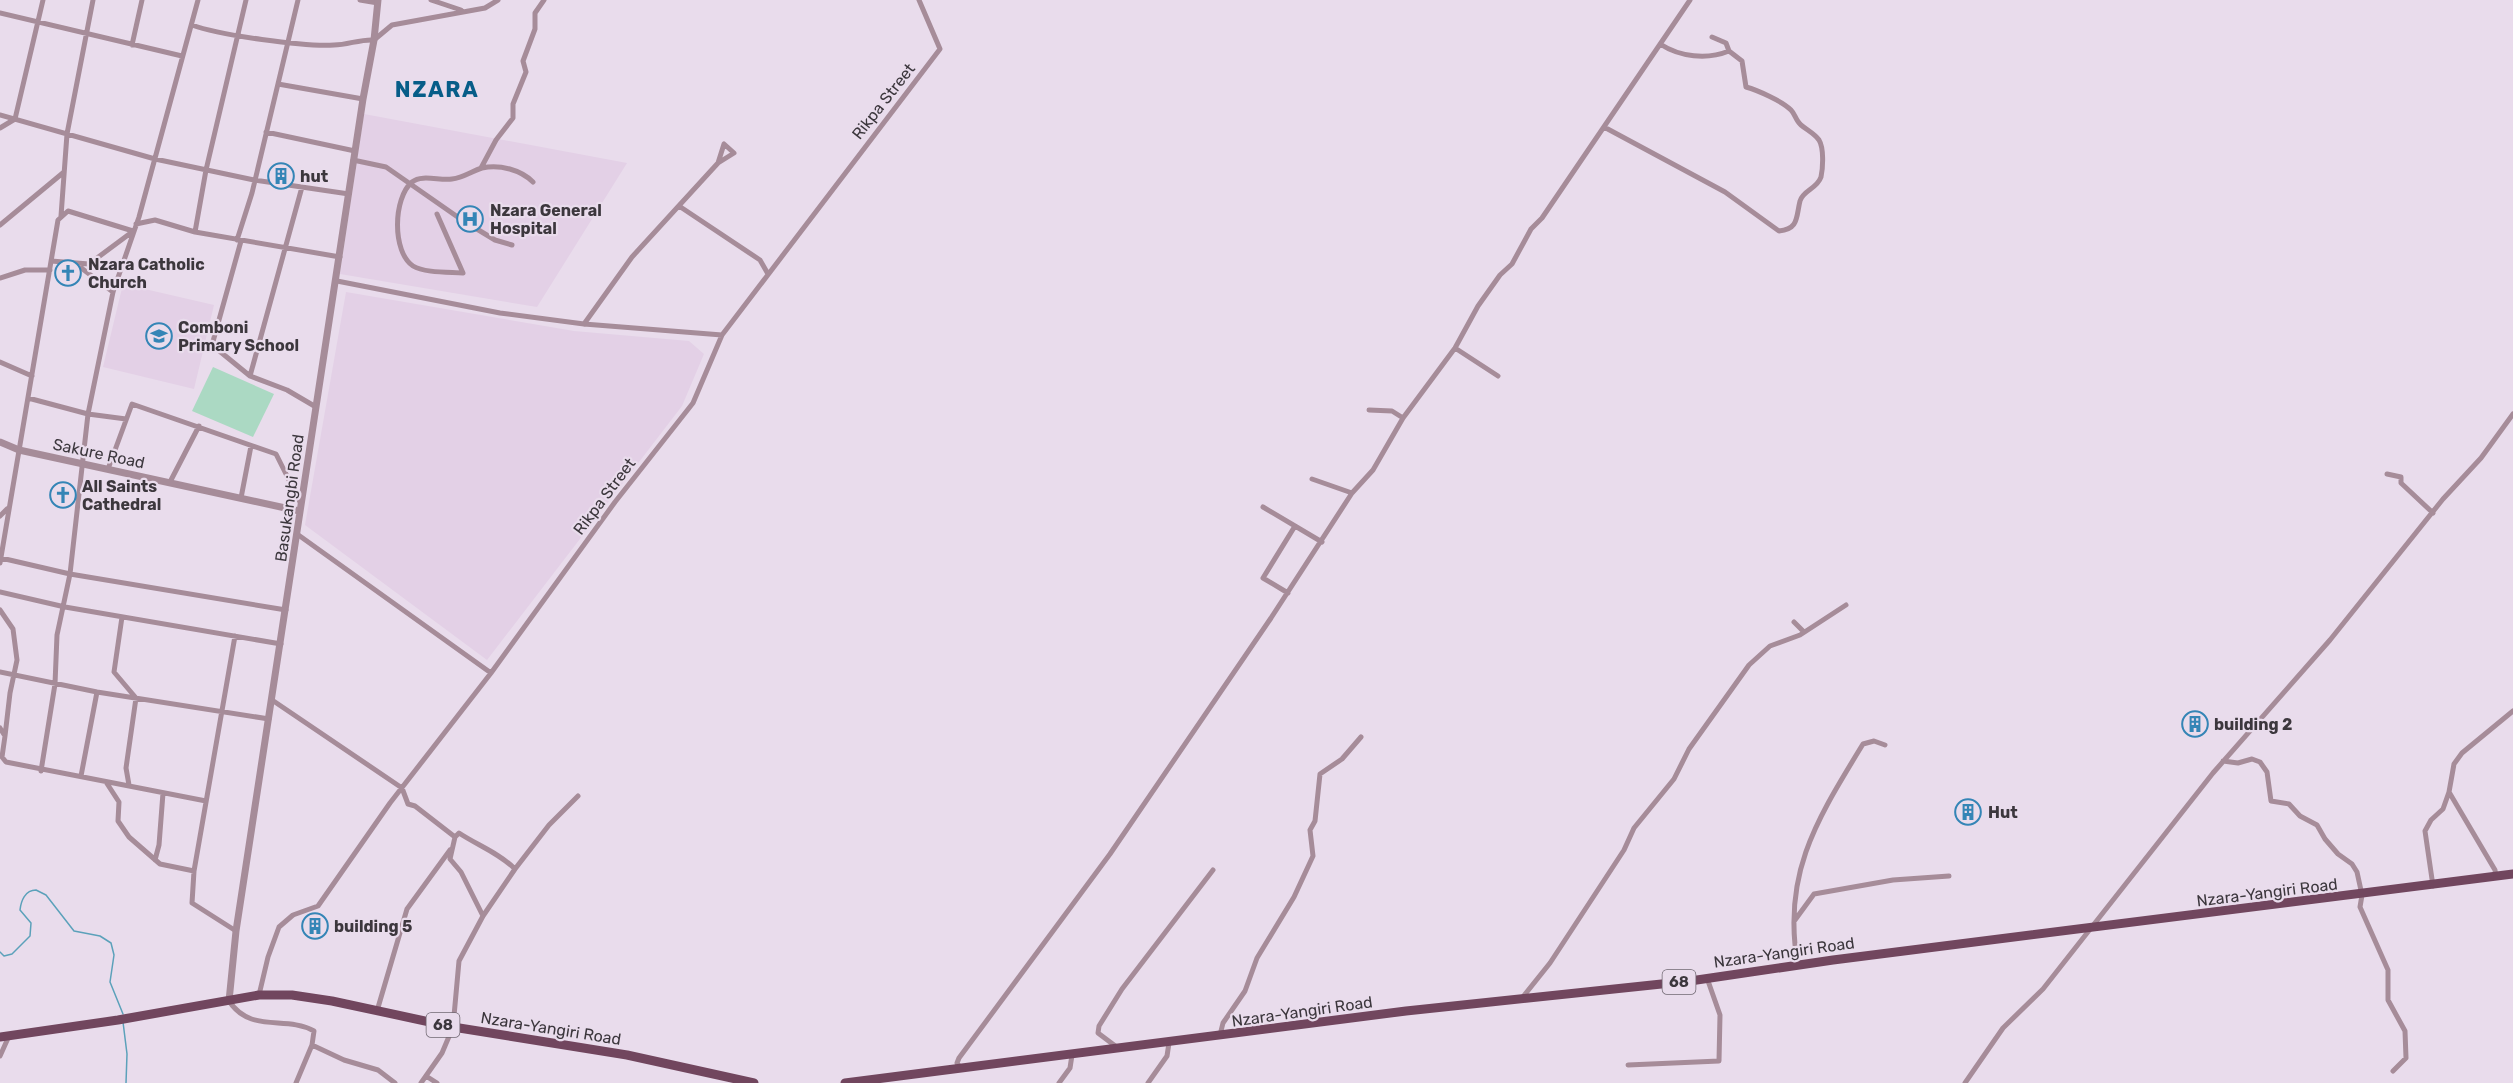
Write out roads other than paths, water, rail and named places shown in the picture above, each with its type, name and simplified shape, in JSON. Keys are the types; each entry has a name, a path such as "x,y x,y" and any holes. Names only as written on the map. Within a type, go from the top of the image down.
{"main road":[{"name":"Nzara-Yangiri Road","path":"845,1083 919,1079 960,1069 1221,1037 1406,1011 1707,978 2513,874"},
{"name":"Nzara-Yangiri Road","path":"4,1036 131,1018 259,995 312,998 453,1027 627,1055 754,1083"}],"street":[{"path":"0,128 15,119 43,0"},
{"path":"61,216 67,134 93,0"},
{"path":"132,45 142,0"},
{"path":"41,771 55,684 57,635 65,607 70,574 88,414 113,292 136,224 198,0"},
{"path":"195,232 206,170 246,0"},
{"path":"298,0 212,345 250,376 287,390 316,407"},
{"path":"360,0 378,2"},
{"path":"431,0 463,11"},
{"path":"192,25 237,34 331,45 357,39 374,40 392,25 484,8 498,0"},
{"name":"Rikpa Street","path":"259,995 267,957 279,927 293,915 318,906 402,788 491,673 615,502 693,403 722,335 940,49 919,0"},
{"path":"960,1069 957,1063 959,1058 1110,854 1288,593 1352,493 1372,470 1404,418 1455,348 1478,306 1500,275 1512,264 1531,229 1690,0"},
{"path":"480,169 496,140 513,118 513,104 526,72 523,61 535,29 535,13 544,1"},
{"name":"Basukangbi Road","path":"230,1001 236,931 378,2"},
{"path":"0,13 182,56"},
{"path":"1604,127 1725,192 1779,231 1791,229 1795,224 1802,196 1817,185 1821,175 1822,151 1819,140 1800,125 1791,110 1774,98 1746,87 1742,61 1729,51 1726,43 1712,38"},
{"path":"1660,44 1674,51 1702,57 1729,51"},
{"path":"278,84 363,99"},
{"path":"0,115 154,159 254,180 349,194"},
{"path":"266,132 355,151"},
{"path":"353,160 386,167 495,240 512,245"},
{"path":"584,324 632,257 718,163"},
{"path":"437,214 463,273 415,267 404,257 397,230 401,197 411,183 418,178 451,179 480,169 504,168 525,174 533,182"},
{"path":"0,225 64,172"},
{"path":"250,376 302,187"},
{"path":"679,206 760,260 768,274"},
{"path":"133,231 68,211 58,220 8,507 1,561 286,610"},
{"path":"136,224 155,220 195,232 239,241 340,257"},
{"path":"51,261 89,264 133,231"},
{"path":"75,264 113,292"},
{"path":"0,278 25,270 50,270"},
{"path":"337,280 500,313 584,324 722,335"},
{"path":"1455,348 1498,376"},
{"path":"1,363 32,376"},
{"path":"28,398 88,414 126,419"},
{"path":"108,469 132,404 276,454 300,508"},
{"path":"1369,410 1392,411 1404,418"},
{"path":"1965,1083 2003,1028 2043,989 2223,761 2330,640 2357,604 2481,458 2513,414"},
{"path":"170,482 199,426"},
{"name":"Sakure Road","path":"0,442 19,450 241,498 300,508"},
{"path":"241,498 251,446"},
{"path":"2386,474 2401,477 2402,483 2433,513"},
{"path":"1312,479 1352,493"},
{"path":"0,516 8,507"},
{"path":"1263,507 1294,526 1299,526 1322,542"},
{"path":"1288,593 1263,578 1294,526"},
{"path":"297,534 491,673"},
{"path":"0,592 65,607 281,644"},
{"path":"1521,1000 1547,968 1624,850 1634,828 1674,779 1689,749 1749,665 1770,646 1804,632 1846,605"},
{"path":"0,610 13,628 17,660 15,676 9,693 3,760 41,771 129,784 206,801"},
{"path":"122,617 114,672 136,698 126,768 129,784"},
{"path":"1794,622 1804,632"},
{"path":"235,636 194,871 192,903 236,931"},
{"path":"0,672 97,692 269,719"},
{"path":"81,776 97,692"},
{"path":"272,700 402,788 408,804 415,806 455,837"},
{"path":"2433,886 2425,831 2430,820 2443,809 2454,764 2462,753 2513,711"},
{"path":"0,728 5,736"},
{"path":"1221,1037 1223,1023 1245,991 1257,958 1294,897 1313,856 1310,830 1315,820 1320,774 1342,759 1360,737"},
{"path":"1798,966 1794,900 1801,863 1822,812 1863,744 1874,741 1885,745"},
{"path":"2223,761 2238,763 2252,759 2262,765 2270,784 2271,801 2289,804 2300,816 2317,825 2338,854 2352,864 2362,895 2360,906 2388,970 2388,1000 2406,1037 2406,1058 2393,1071"},
{"path":"106,782 118,802 118,821 124,831 163,865 194,871"},
{"path":"2449,792 2495,870 2496,877"},
{"path":"155,860 159,845 163,793"},
{"path":"421,1083 442,1053 453,1027 459,961 483,916 514,868 549,825 578,796"},
{"path":"483,916 461,872 450,859 455,837 459,833 484,850 504,859 514,868"},
{"path":"377,1011 407,909 451,849"},
{"path":"1119,1050 1115,1044 1098,1033 1099,1026 1122,990 1213,870"},
{"path":"1795,920 1814,894 1882,882 1949,876"},
{"path":"1628,1065 1719,1061 1720,1015 1707,978"},
{"path":"230,1001 237,1013 248,1018 312,1029 312,1045 296,1083"},
{"path":"0,1056 4,1036"},
{"path":"1148,1083 1167,1056 1169,1043"},
{"path":"312,1045 344,1060 378,1070 395,1083"},
{"path":"1059,1083 1070,1068 1072,1055"},
{"path":"426,1076 437,1083"}],"waterway":[{"path":"0,952 4,956 12,954 30,936 31,923 20,910 26,894 36,890 46,895 74,931 100,936 111,943 114,955 110,982 123,1014"},
{"path":"123,1022 127,1054 126,1083"}],"place":[{"name":"hut","path":"281,176"},
{"name":"Nzara General Hospital","path":"470,219"},
{"name":"Nzara Catholic Church","path":"68,273"},
{"name":"Comboni Primary School","path":"159,336"},
{"name":"All Saints Cathedral","path":"63,495"},
{"name":"building 2","path":"2195,724"},
{"name":"Hut","path":"1968,812"},
{"name":"building 5","path":"315,926"}],"district":[{"name":"NZARA","path":"437,89"}]}
